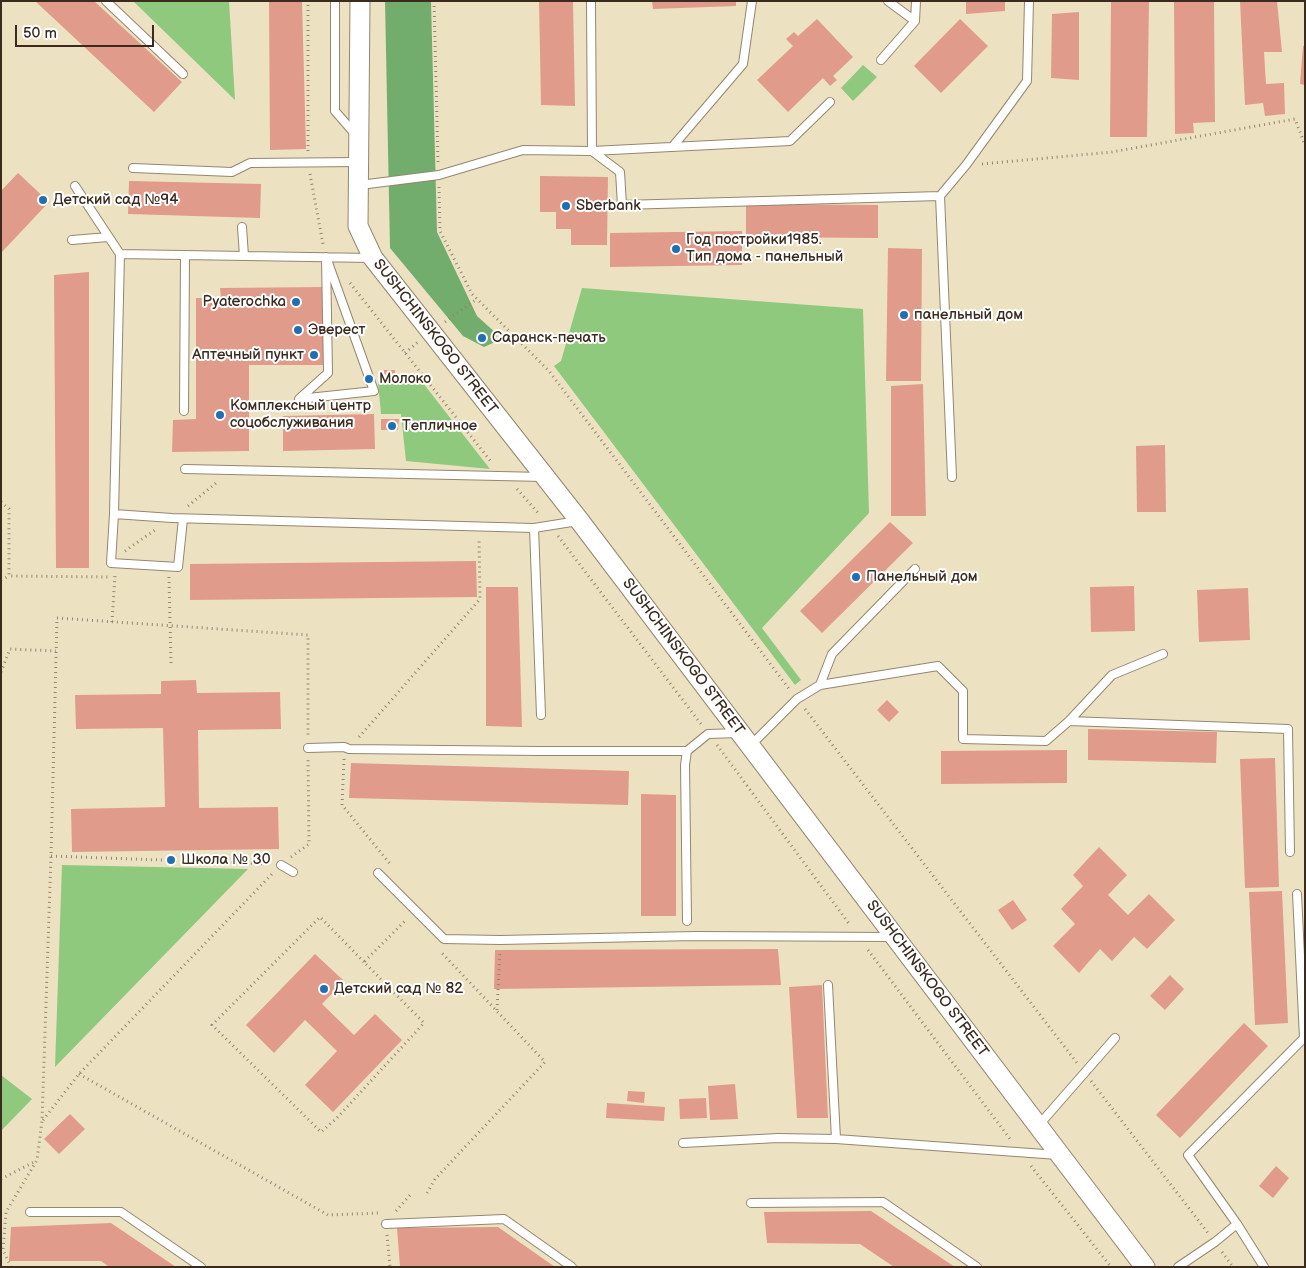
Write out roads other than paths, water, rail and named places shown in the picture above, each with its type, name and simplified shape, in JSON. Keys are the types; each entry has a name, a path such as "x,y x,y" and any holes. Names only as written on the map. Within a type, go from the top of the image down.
{"street":[{"name":"SUSHCHINSKOGO STREET","path":"360,1 358,226 373,258 579,520 1145,1267"}],"lane":[{"path":"106,1 183,74"},
{"path":"335,1 335,111 358,138"},
{"path":"591,1 592,151"},
{"path":"673,146 743,64 752,1"},
{"path":"888,1 915,20"},
{"path":"881,60 915,20 916,1"},
{"path":"952,477 940,196 966,165 1027,81 1029,1"},
{"path":"358,185 439,175 522,150 592,151 790,141 830,102"},
{"path":"592,151 620,172 622,205 940,196"},
{"path":"133,168 232,172 250,163 358,162"},
{"path":"75,186 120,254 114,514 110,563 178,567 183,519"},
{"path":"242,228 244,256"},
{"path":"72,240 108,237"},
{"path":"120,254 373,258"},
{"path":"184,411 185,255"},
{"path":"326,257 374,391 299,399 328,373 326,257"},
{"path":"185,469 544,477"},
{"path":"114,514 183,519 534,528 579,520"},
{"path":"534,528 541,715"},
{"path":"820,685 832,654 915,569"},
{"path":"308,748 687,751 708,734 746,739 820,685 938,666 964,691 963,739 1046,741 1070,720 1112,675 1163,654"},
{"path":"1070,720 1288,729 1290,852"},
{"path":"687,751 685,765 687,921"},
{"path":"281,865 293,872"},
{"path":"378,873 444,939 500,940 694,936 859,938 895,936"},
{"path":"1264,1267 1237,1224 1188,1155 1304,1038 1298,894"},
{"path":"828,985 836,1139"},
{"path":"1038,1126 1115,1038"},
{"path":"682,1143 778,1138 836,1139 1060,1155"},
{"path":"751,1203 883,1202 977,1267"},
{"path":"30,1212 121,1212 200,1267"},
{"path":"386,1224 504,1219 572,1267"},
{"path":"1178,1267 1237,1224"}],"place":[{"name":"Детский сад №94","path":"43,200"},
{"name":"Sberbank","path":"566,206"},
{"name":"Год постройки1985. Тип дома - панельный","path":"676,249"},
{"name":"Pyaterochka","path":"296,302"},
{"name":"панельный дом","path":"904,315"},
{"name":"Эверест","path":"298,330"},
{"name":"Саранск-печать","path":"482,338"},
{"name":"Аптечный пункт","path":"314,355"},
{"name":"Молоко","path":"369,379"},
{"name":"Комплексный центр соцобслуживания","path":"220,415"},
{"name":"Тепличное","path":"392,426"},
{"name":"Панельный дом","path":"856,577"},
{"name":"Школа № 30","path":"171,860"},
{"name":"Детский сад № 82","path":"324,989"}]}
